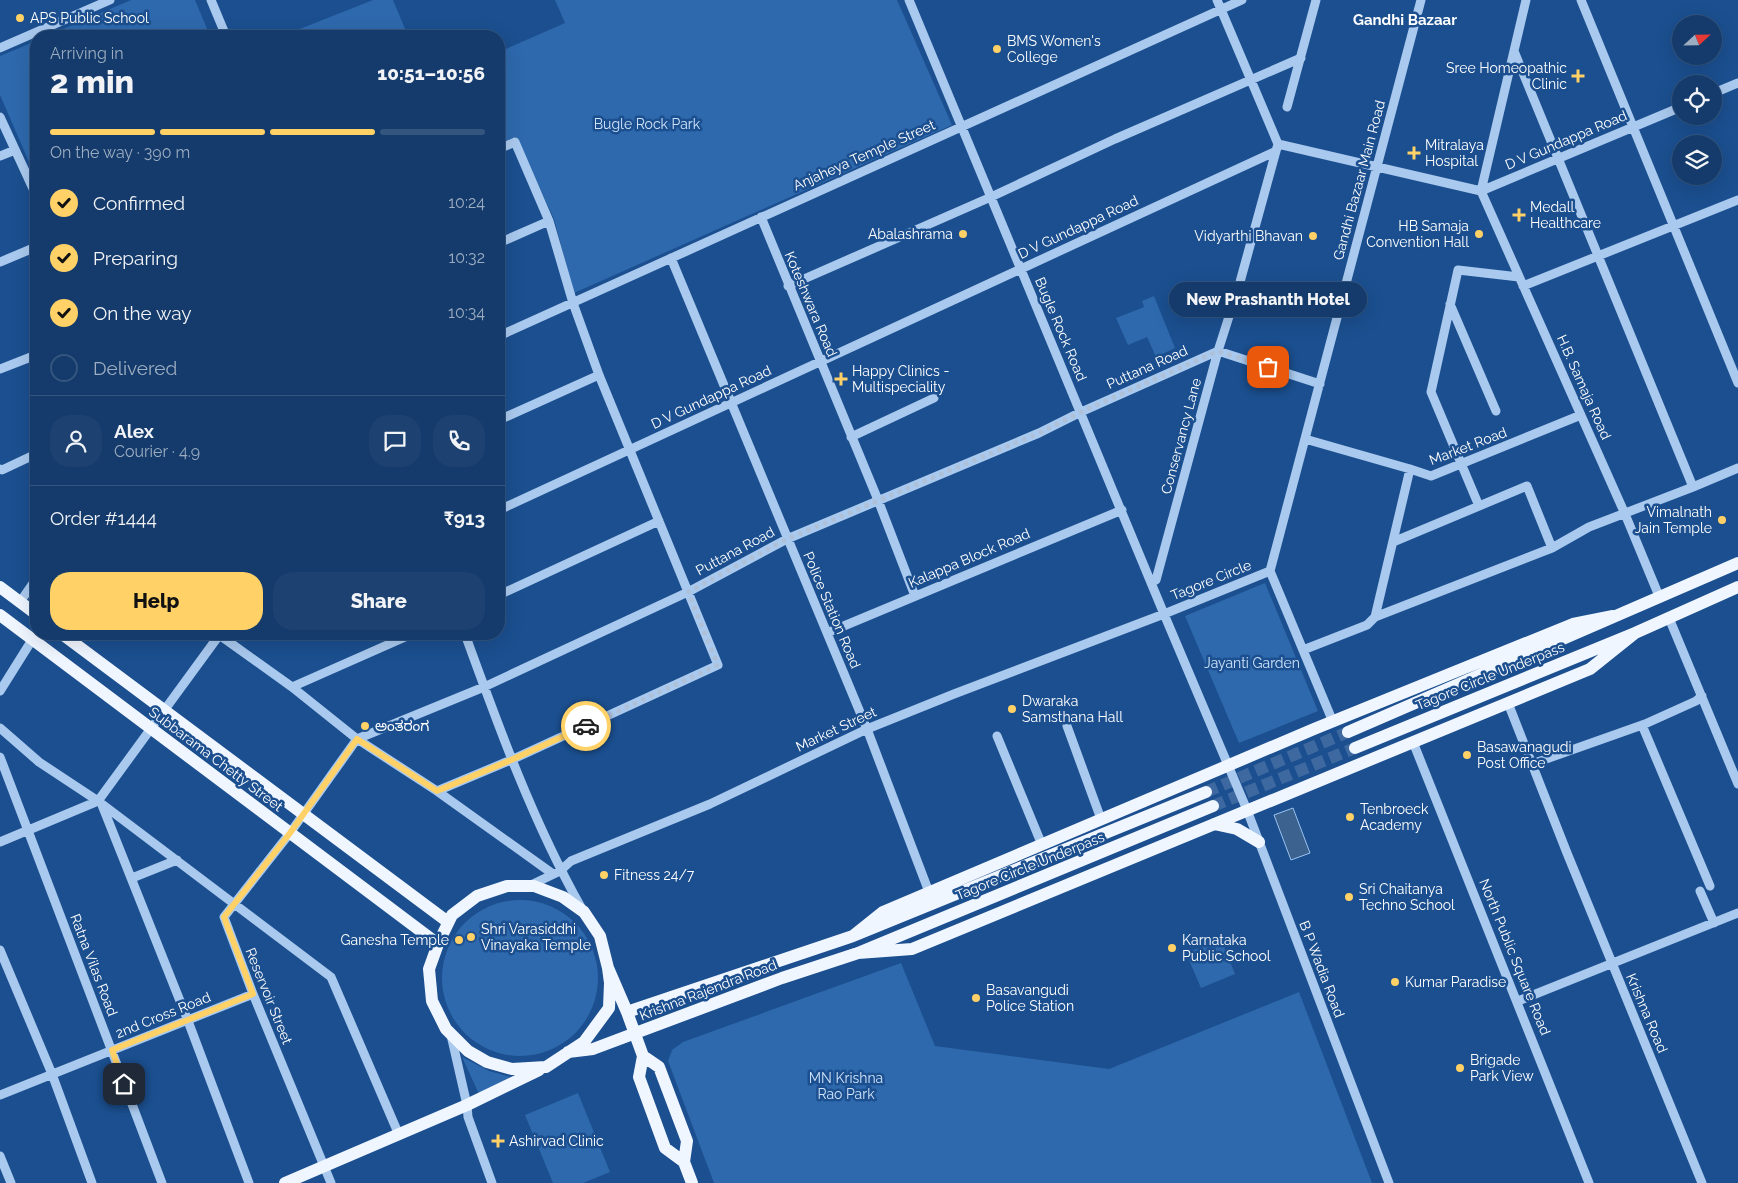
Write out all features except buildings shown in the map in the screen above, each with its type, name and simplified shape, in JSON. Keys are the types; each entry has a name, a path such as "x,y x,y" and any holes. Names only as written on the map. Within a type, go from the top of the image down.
{"main road":[{"path":"853,936 883,912 1101,819 1572,624 1613,616 1738,563"},
{"path":"0,587 30,610"},
{"path":"858,953 912,949 1590,670 1636,633 1738,587"},
{"name":"Subbarama Chetty Street","path":"0,615 30,638"},
{"name":"Tagore Circle Underpass","path":"1348,732 1613,616"},
{"name":"Tagore Circle Underpass","path":"1355,748 1636,633"},
{"name":"Subbarama Chetty Street","path":"32,640 438,944"},
{"name":"Subbarama Chetty Street","path":"70,640 448,922"},
{"name":"Tagore Circle Underpass","path":"853,936 1206,792"},
{"name":"Tagore Circle Underpass","path":"858,953 1213,806"},
{"path":"1214,824 1237,829 1260,842"},
{"path":"285,1183 399,1135 546,1067 584,1042 610,1008 608,968 600,936 584,912 563,897 534,886 507,886 477,896 453,914 438,944 429,969 432,1001 446,1029 468,1052 488,1062 512,1069 546,1067"},
{"name":"Krishna Rajendra Road","path":"608,968 627,1012 853,936"},
{"name":"Krishna Rajendra Road","path":"568,1052 593,1049 782,978 858,953"},
{"path":"627,1012 643,1056 639,1077 665,1148 684,1162"},
{"path":"643,1056 660,1067 687,1141 684,1162 692,1183"}],"street":[{"path":"41,30 110,0"},
{"path":"211,0 224,30"},
{"name":"Bugle Rock Road","path":"909,0 1164,614"},
{"path":"1217,0 1277,147 1377,166 1481,190 1526,0"},
{"name":"Anjaheya Temple Street","path":"505,333 1242,0"},
{"path":"1287,107 1316,0"},
{"name":"Gandhi Bazaar Main Road","path":"1270,571 1421,0"},
{"path":"1581,0 1738,383"},
{"path":"0,48 30,35"},
{"path":"1514,51 1694,487"},
{"path":"788,286 992,198 1116,139 1301,58"},
{"path":"1722,90 1738,83"},
{"name":"D V Gundappa Road","path":"1481,190 1672,111"},
{"path":"0,117 30,182"},
{"path":"437,791 511,760 718,665 599,375 573,303 549,221 514,142 505,146"},
{"name":"D V Gundappa Road","path":"505,507 1021,269 1277,147"},
{"name":"Conservancy Lane","path":"1151,583 1156,580 1218,351 1240,282 1277,147"},
{"path":"0,156 15,150"},
{"name":"H.B. Samaja Road","path":"1481,190 1625,514 1659,596"},
{"path":"1480,506 1431,392 1458,270 1521,282 1598,256 1738,200"},
{"name":"Koteshwara Road","path":"761,218 878,500 915,596"},
{"path":"505,240 549,221"},
{"path":"0,262 30,250"},
{"name":"Police Station Road","path":"671,258 867,730 929,892"},
{"path":"1450,304 1496,411"},
{"path":"1218,351 1320,384"},
{"name":"Puttana Road","path":"357,739 484,687 688,592 787,539 1039,433 1081,412 1218,351"},
{"path":"0,370 30,358"},
{"path":"505,417 599,375"},
{"path":"851,436 934,398"},
{"name":"Market Road","path":"1305,439 1431,476 1581,415"},
{"path":"1,469 30,457"},
{"path":"1303,650 1367,626 1375,617 1552,548 1589,527 1738,468"},
{"path":"1375,617 1410,469"},
{"path":"1393,542 1527,486 1552,548"},
{"name":"Kalappa Block Road","path":"827,633 1122,510"},
{"path":"505,592 659,521"},
{"name":"Tagore Circle","path":"1229,766 1164,614 1270,571 1333,722"},
{"path":"20,602 30,588"},
{"name":"Market Street","path":"528,886 557,873 571,861 710,804 867,730 954,694 1164,614"},
{"path":"1669,618 1738,784"},
{"path":"0,691 32,640"},
{"path":"0,842 100,803 163,709 215,640"},
{"path":"227,640 292,687 357,739 557,873"},
{"path":"292,687 398,640"},
{"path":"467,640 511,760 557,873 584,912"},
{"path":"1532,764 1642,725 1696,701 1702,696"},
{"name":"Krishna Road","path":"1508,703 1567,854 1702,1183"},
{"path":"1642,725 1710,886"},
{"path":"1067,726 1101,819"},
{"path":"0,728 38,762 100,803 331,976 399,1135"},
{"path":"997,736 1042,845"},
{"path":"290,833 357,739"},
{"name":"North Public Square Road","path":"1413,742 1518,1001 1589,1183"},
{"name":"Ratna Vilas Road","path":"0,757 162,1183"},
{"name":"B P Wadia Road","path":"1229,766 1260,842 1389,1183"},
{"path":"100,803 188,1020 249,1183"},
{"name":"Reservoir Street","path":"290,833 224,917 253,994 331,1183"},
{"path":"132,878 177,860"},
{"path":"1700,891 1714,924"},
{"path":"1518,1001 1738,913"},
{"path":"0,950 52,1074 92,1183"},
{"name":"2nd Cross Road","path":"0,1095 253,994"},
{"path":"451,1035 468,1116 492,1183"},
{"path":"0,1156 10,1183"}],"green space":[{"path":"131,0 195,0 208,30 61,30"},
{"path":"373,0 393,0 406,30 297,30"},
{"name":"Bugle Rock Park","path":"555,0 897,0 952,125 574,293 554,219 516,137 505,142 505,49 565,23"},
{"path":"30,44 30,164 0,95 0,56"},
{"path":"1154,296 1175,348 1156,357 1147,337 1128,345 1116,318 1144,307 1142,301"},
{"name":"Jayanti Garden","path":"1265,583 1318,711 1239,743 1185,616"},
{"path":"520,900 550,906 563,913 575,923 585,935 592,948 598,978 592,1008 585,1021 575,1033 563,1043 550,1050 520,1056 490,1050 477,1043 465,1033 455,1021 448,1008 442,978 448,948 455,935 465,923 477,913 490,906"},
{"path":"1221,939 1235,974 1201,988 1186,953"},
{"name":"MN Krishna Rao Park","path":"901,963 935,1046 1109,1069 1299,992 1372,1183 714,1183 668,1061 672,1050 683,1042"},
{"path":"462,1057 489,1071 511,1077 479,1094"},
{"path":"578,1093 610,1172 583,1183 553,1183 525,1115"}],"shaded area":[{"path":"1293,808 1310,853 1291,860 1274,815"}],"tunnel":[{"path":"1206,792 1348,732"},
{"path":"1213,806 1355,748"}],"way so far":[{"path":"586,726 718,665 688,592 787,539 1039,433 1081,412 1218,351 1268,367"}],"place":[{"name":"APS Public School","path":"20,18"},
{"name":"BMS Women's College","path":"997,49"},
{"name":"Sree Homeopathic Clinic","path":"1578,76"},
{"name":"Mitralaya Hospital","path":"1414,153"},
{"name":"Medall Healthcare","path":"1519,215"},
{"name":"Abalashrama","path":"963,234"},
{"name":"HB Samaja Convention Hall","path":"1479,234"},
{"name":"Vidyarthi Bhavan","path":"1313,236"},
{"name":"New Prashanth Hotel","path":"1268,367"},
{"name":"Happy Clinics - Multispeciality","path":"841,379"},
{"name":"Vimalnath Jain Temple","path":"1722,520"},
{"name":"Dwaraka Samsthana Hall","path":"1012,709"},
{"name":"ಅಂತರಂಗ","path":"365,726"},
{"name":"Basawanagudi Post Office","path":"1467,755"},
{"name":"Tenbroeck Academy","path":"1350,817"},
{"name":"Fitness 24/7","path":"604,875"},
{"name":"Sri Chaitanya Techno School","path":"1349,897"},
{"name":"Shri Varasiddhi Vinayaka Temple","path":"471,937"},
{"name":"Ganesha Temple","path":"459,940"},
{"name":"Karnataka Public School","path":"1172,948"},
{"name":"Kumar Paradise","path":"1395,982"},
{"name":"Basavangudi Police Station","path":"976,998"},
{"name":"Brigade Park View","path":"1460,1068"},
{"name":"Ashirvad Clinic","path":"498,1141"}],"district":[{"name":"Gandhi Bazaar","path":"1405,20"}],"route":[{"path":"124,1084 112,1050 253,994 224,917 290,833 357,739 437,791 586,726"}]}
